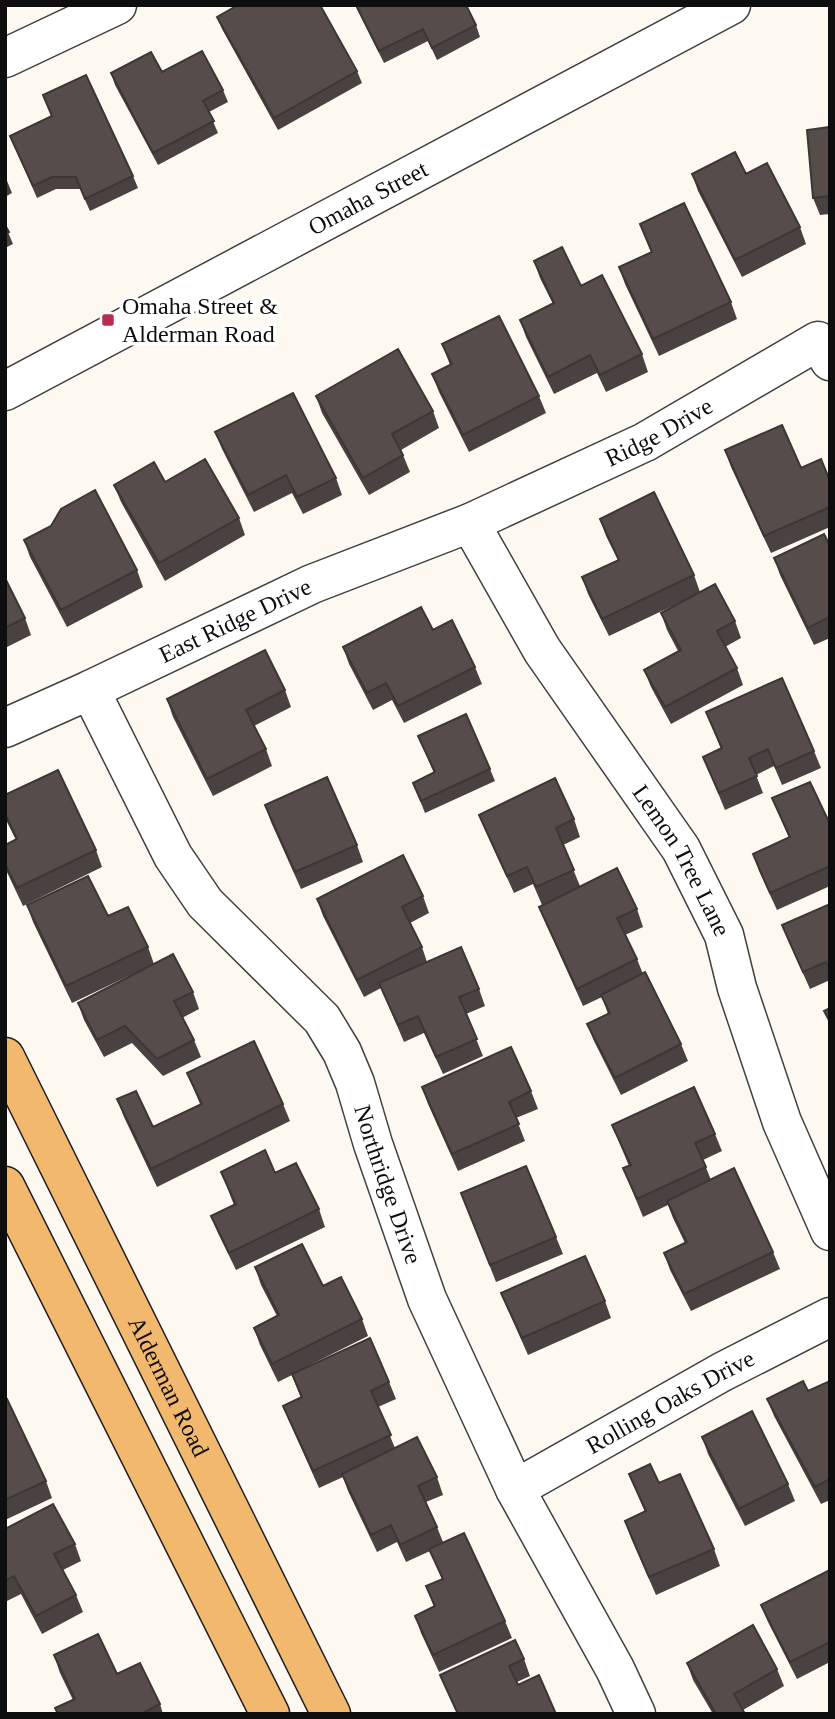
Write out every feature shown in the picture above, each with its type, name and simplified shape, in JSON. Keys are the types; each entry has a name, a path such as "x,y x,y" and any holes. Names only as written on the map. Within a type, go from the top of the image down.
{"main road":[{"name":"Alderman Road","path":"5,1057 331,1714"},
{"path":"5,1185 270,1714"}],"street":[{"path":"5,58 117,5"},
{"name":"Omaha Street","path":"5,391 731,5"},
{"name":"Ridge Drive","path":"470,523 645,442 818,341 830,361"},
{"name":"East Ridge Drive","path":"5,728 312,584 470,523"},
{"name":"Lemon Tree Lane","path":"470,523 542,650 681,849 724,935 737,988 782,1122 830,1231"},
{"name":"Northridge Drive","path":"90,690 173,856 205,903 321,1019 342,1052 355,1083 373,1144 427,1299 515,1489 615,1668 636,1714"},
{"name":"Rolling Oaks Drive","path":"515,1489 688,1390 830,1317"}],"building":[{"path":"238,5 320,5 357,71 274,118 217,17"},
{"path":"356,5 466,5 476,25 432,48 423,29 379,51"},
{"path":"202,51 223,90 203,101 214,121 153,153 111,73 151,52 162,72"},
{"path":"86,75 133,176 85,199 76,177 52,177 33,186 10,136 52,116 43,95"},
{"path":"830,127 830,196 813,198 807,130"},
{"path":"735,152 746,174 767,163 800,227 735,260 692,174"},
{"path":"684,203 731,302 653,339 619,267 652,252 640,224"},
{"path":"562,247 581,286 602,275 642,354 600,375 590,355 548,377 520,320 554,303 534,261"},
{"path":"499,316 539,396 463,435 432,374 452,364 442,344"},
{"path":"398,349 433,411 392,434 403,455 363,478 316,396"},
{"path":"293,393 336,478 297,497 286,475 248,495 215,432"},
{"path":"782,425 801,468 821,459 830,481 830,507 764,536 725,450"},
{"path":"205,459 239,518 159,563 114,485 154,462 165,482"},
{"path":"95,490 137,570 61,610 24,540 51,526 61,509"},
{"path":"654,492 694,575 602,619 582,577 619,560 600,519"},
{"path":"824,534 830,546 830,617 808,628 774,558"},
{"path":"5,578 25,618 5,628"},
{"path":"715,584 735,621 717,631 737,668 665,707 644,670 681,650 661,613"},
{"path":"421,607 433,630 452,620 475,667 398,706 386,683 367,693 343,647"},
{"path":"265,650 285,690 246,710 266,749 207,779 167,699"},
{"path":"782,678 814,751 776,768 768,749 749,758 757,776 719,793 703,757 722,748 706,712"},
{"path":"466,714 490,769 421,801 413,783 435,772 418,736"},
{"path":"58,770 96,850 17,888 5,864 5,845 17,839 5,814 5,795"},
{"path":"327,777 357,845 295,872 265,805"},
{"path":"555,778 574,819 556,828 574,870 536,887 527,867 507,876 479,815"},
{"path":"810,782 828,820 830,819 830,866 770,893 753,854 790,837 772,798"},
{"path":"403,855 423,896 402,907 422,947 357,980 317,899"},
{"path":"617,868 637,909 617,918 637,959 577,989 539,907"},
{"path":"88,876 108,916 128,907 148,947 66,986 27,905"},
{"path":"830,904 830,969 826,962 803,972 782,925"},
{"path":"461,947 479,989 459,997 477,1039 436,1057 418,1016 398,1025 379,983"},
{"path":"173,954 193,992 174,1001 194,1040 157,1059 125,1026 97,1040 78,1003"},
{"path":"645,972 681,1044 615,1078 587,1024 610,1013 601,995"},
{"path":"830,1008 830,1022 824,1011"},
{"path":"254,1041 283,1104 151,1169 117,1099 136,1091 153,1127 202,1104 187,1073"},
{"path":"511,1047 531,1091 509,1102 519,1124 452,1154 422,1087"},
{"path":"694,1087 715,1134 695,1143 706,1167 637,1199 623,1168 631,1165 612,1125"},
{"path":"265,1150 275,1173 296,1163 319,1209 229,1253 211,1216 236,1204 221,1172"},
{"path":"526,1166 556,1237 490,1265 461,1193"},
{"path":"734,1168 773,1252 684,1294 664,1253 687,1242 667,1201"},
{"path":"302,1244 323,1286 341,1277 362,1319 272,1364 254,1328 279,1315 255,1267"},
{"path":"585,1256 605,1301 522,1338 501,1293"},
{"path":"370,1338 389,1382 371,1391 391,1435 313,1471 283,1406 302,1397 292,1374"},
{"path":"803,1381 808,1391 830,1381 830,1479 815,1487 767,1399"},
{"path":"5,1399 46,1481 5,1500"},
{"path":"752,1411 788,1484 739,1509 702,1437"},
{"path":"417,1437 437,1477 418,1486 437,1527 400,1545 391,1525 371,1535 342,1474"},
{"path":"650,1464 659,1483 680,1474 714,1549 649,1577 625,1521 646,1511 629,1474"},
{"path":"53,1504 75,1544 54,1554 76,1595 36,1616 14,1576 5,1581 5,1529"},
{"path":"464,1533 505,1621 433,1655 415,1616 435,1606 426,1586 443,1579 429,1549"},
{"path":"830,1570 830,1642 790,1662 761,1605"},
{"path":"753,1625 777,1669 734,1694 745,1714 716,1714 687,1663"},
{"path":"98,1634 117,1674 140,1663 160,1704 141,1714 58,1714 55,1708 75,1699 54,1655"},
{"path":"515,1640 524,1659 509,1666 518,1685 539,1675 556,1714 458,1714 440,1675"}],"place":[{"name":"Omaha Street & Alderman Road","path":"108,320"}]}
